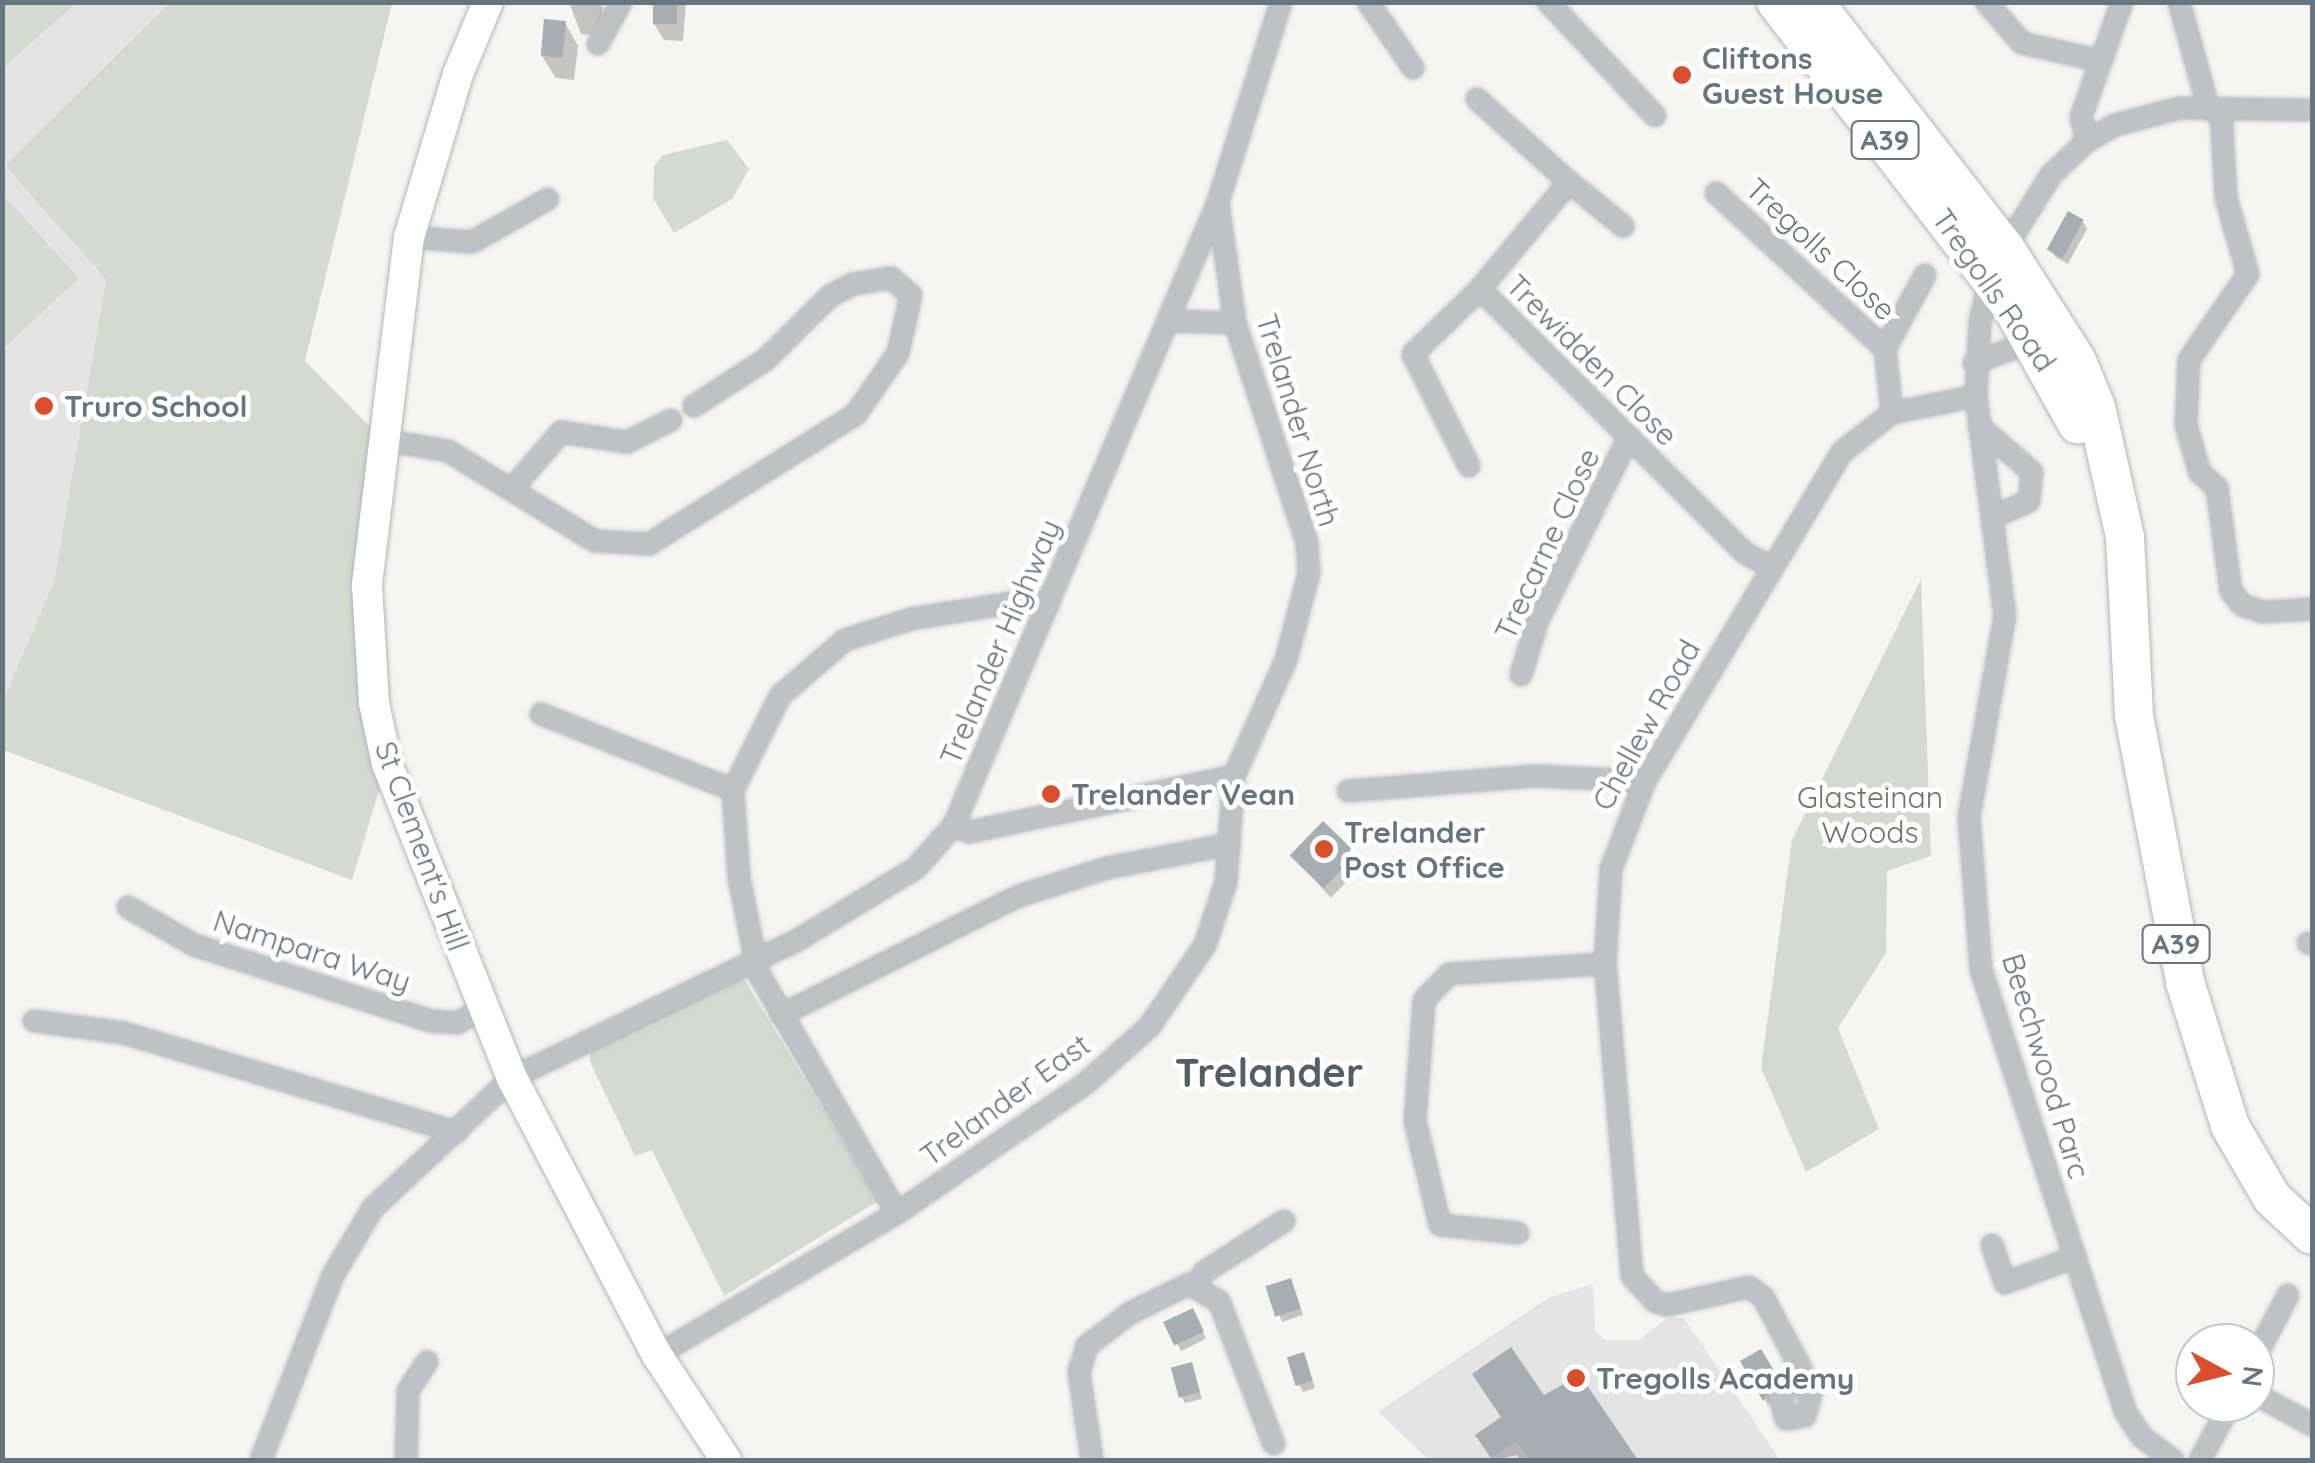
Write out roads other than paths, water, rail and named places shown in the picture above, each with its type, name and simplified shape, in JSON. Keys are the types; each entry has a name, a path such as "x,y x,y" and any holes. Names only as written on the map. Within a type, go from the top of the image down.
{"highway":[{"name":"Tregolls Road","path":"1776,2 2077,361 2108,443 2125,537 2126,620"},
{"name":"Tregolls Road","path":"1814,2 1998,264 2090,457 2126,620 2157,854 2205,1055 2253,1172 2312,1235"}],"street":[{"name":"St Clement's Hill","path":"488,2 458,74 409,236 367,584 374,704 387,764 512,1078 657,1355 726,1460"},
{"path":"598,44 621,2"},
{"name":"Trelander Highway","path":"261,1460 334,1276 373,1208 512,1078 756,962 900,880 954,825 1218,202 1281,2"},
{"path":"1368,2 1413,68"},
{"path":"1548,2 1655,116"},
{"path":"1986,2 2022,43 2101,61"},
{"path":"2086,140 2081,117 2122,2"},
{"path":"2179,2 2215,110 2226,198 2248,274 2189,360 2186,425 2200,473 2217,488 2231,591 2242,605 2263,612 2312,609"},
{"path":"1477,99 1623,226"},
{"path":"1998,264 2042,188 2086,140 2152,114 2312,110"},
{"name":"Trewidden Close","path":"1569,182 1480,290 1745,553 1770,567"},
{"name":"Tregolls Close","path":"1716,193 1885,348"},
{"path":"409,236 472,242 548,199"},
{"name":"Trelander North","path":"1218,202 1235,323 1306,544 1309,573 1286,660 1234,776"},
{"name":"Beechwood Parc","path":"1998,264 1974,363 2005,615 1968,818 1972,906 1981,970 2126,1413 2142,1437 2173,1460"},
{"path":"1892,414 1885,348 1925,275"},
{"path":"384,440 448,451 595,541 636,546 662,539 856,414 898,352 911,295 884,277 842,289 765,360 694,406"},
{"path":"1469,466 1413,354 1480,290"},
{"path":"1170,321 1235,323"},
{"path":"1974,363 2014,348 2038,348"},
{"name":"Chellew Road","path":"1803,1375 1763,1297 1749,1287 1705,1299 1656,1302 1630,1269 1606,964 1611,869 1644,781 1842,452 1892,414 1976,396"},
{"path":"512,490 561,432 627,442 671,420"},
{"path":"1979,426 2032,472 2029,501 1995,516"},
{"name":"Trecarne Close","path":"1521,675 1537,622 1628,439"},
{"path":"897,1213 782,1015 756,962 738,878 733,790 780,696 844,640 910,619 1030,600 1048,604"},
{"path":"540,714 733,790"},
{"path":"954,825 969,832 1234,776"},
{"name":"Trelander East","path":"657,1355 897,1213 1085,1084 1149,1027 1205,945 1226,882 1234,776"},
{"path":"1348,791 1534,776 1644,781"},
{"path":"782,1015 1019,896 1108,868 1230,844"},
{"name":"Nampara Way","path":"128,907 194,945 431,1022 457,1024 482,1009"},
{"path":"1518,1234 1440,1225 1415,1121 1424,1000 1448,974 1606,964"},
{"path":"34,1021 124,1033 457,1132"},
{"path":"1196,1284 1204,1272 1284,1222"},
{"path":"1992,1244 2004,1282 2074,1257"},
{"path":"1092,1460 1078,1372 1087,1346 1174,1288 1196,1284 1213,1293 1230,1323 1274,1444"},
{"path":"2273,1323 2288,1294"},
{"path":"406,1460 408,1391 427,1362"},
{"path":"2275,1405 2312,1425"},
{"path":"2200,1460 2220,1423"}],"place":[{"name":"Cliftons Guest House","path":"1682,75"},
{"name":"Truro School","path":"44,406"},
{"name":"Trelander Vean","path":"1051,794"},
{"name":"Trelander Post Office","path":"1324,849"},
{"name":"Tregolls Academy","path":"1576,1378"}],"district":[{"name":"Trelander","path":"1269,1072"}],"park label":[{"name":"Glasteinan Woods","path":"1870,814"}]}
